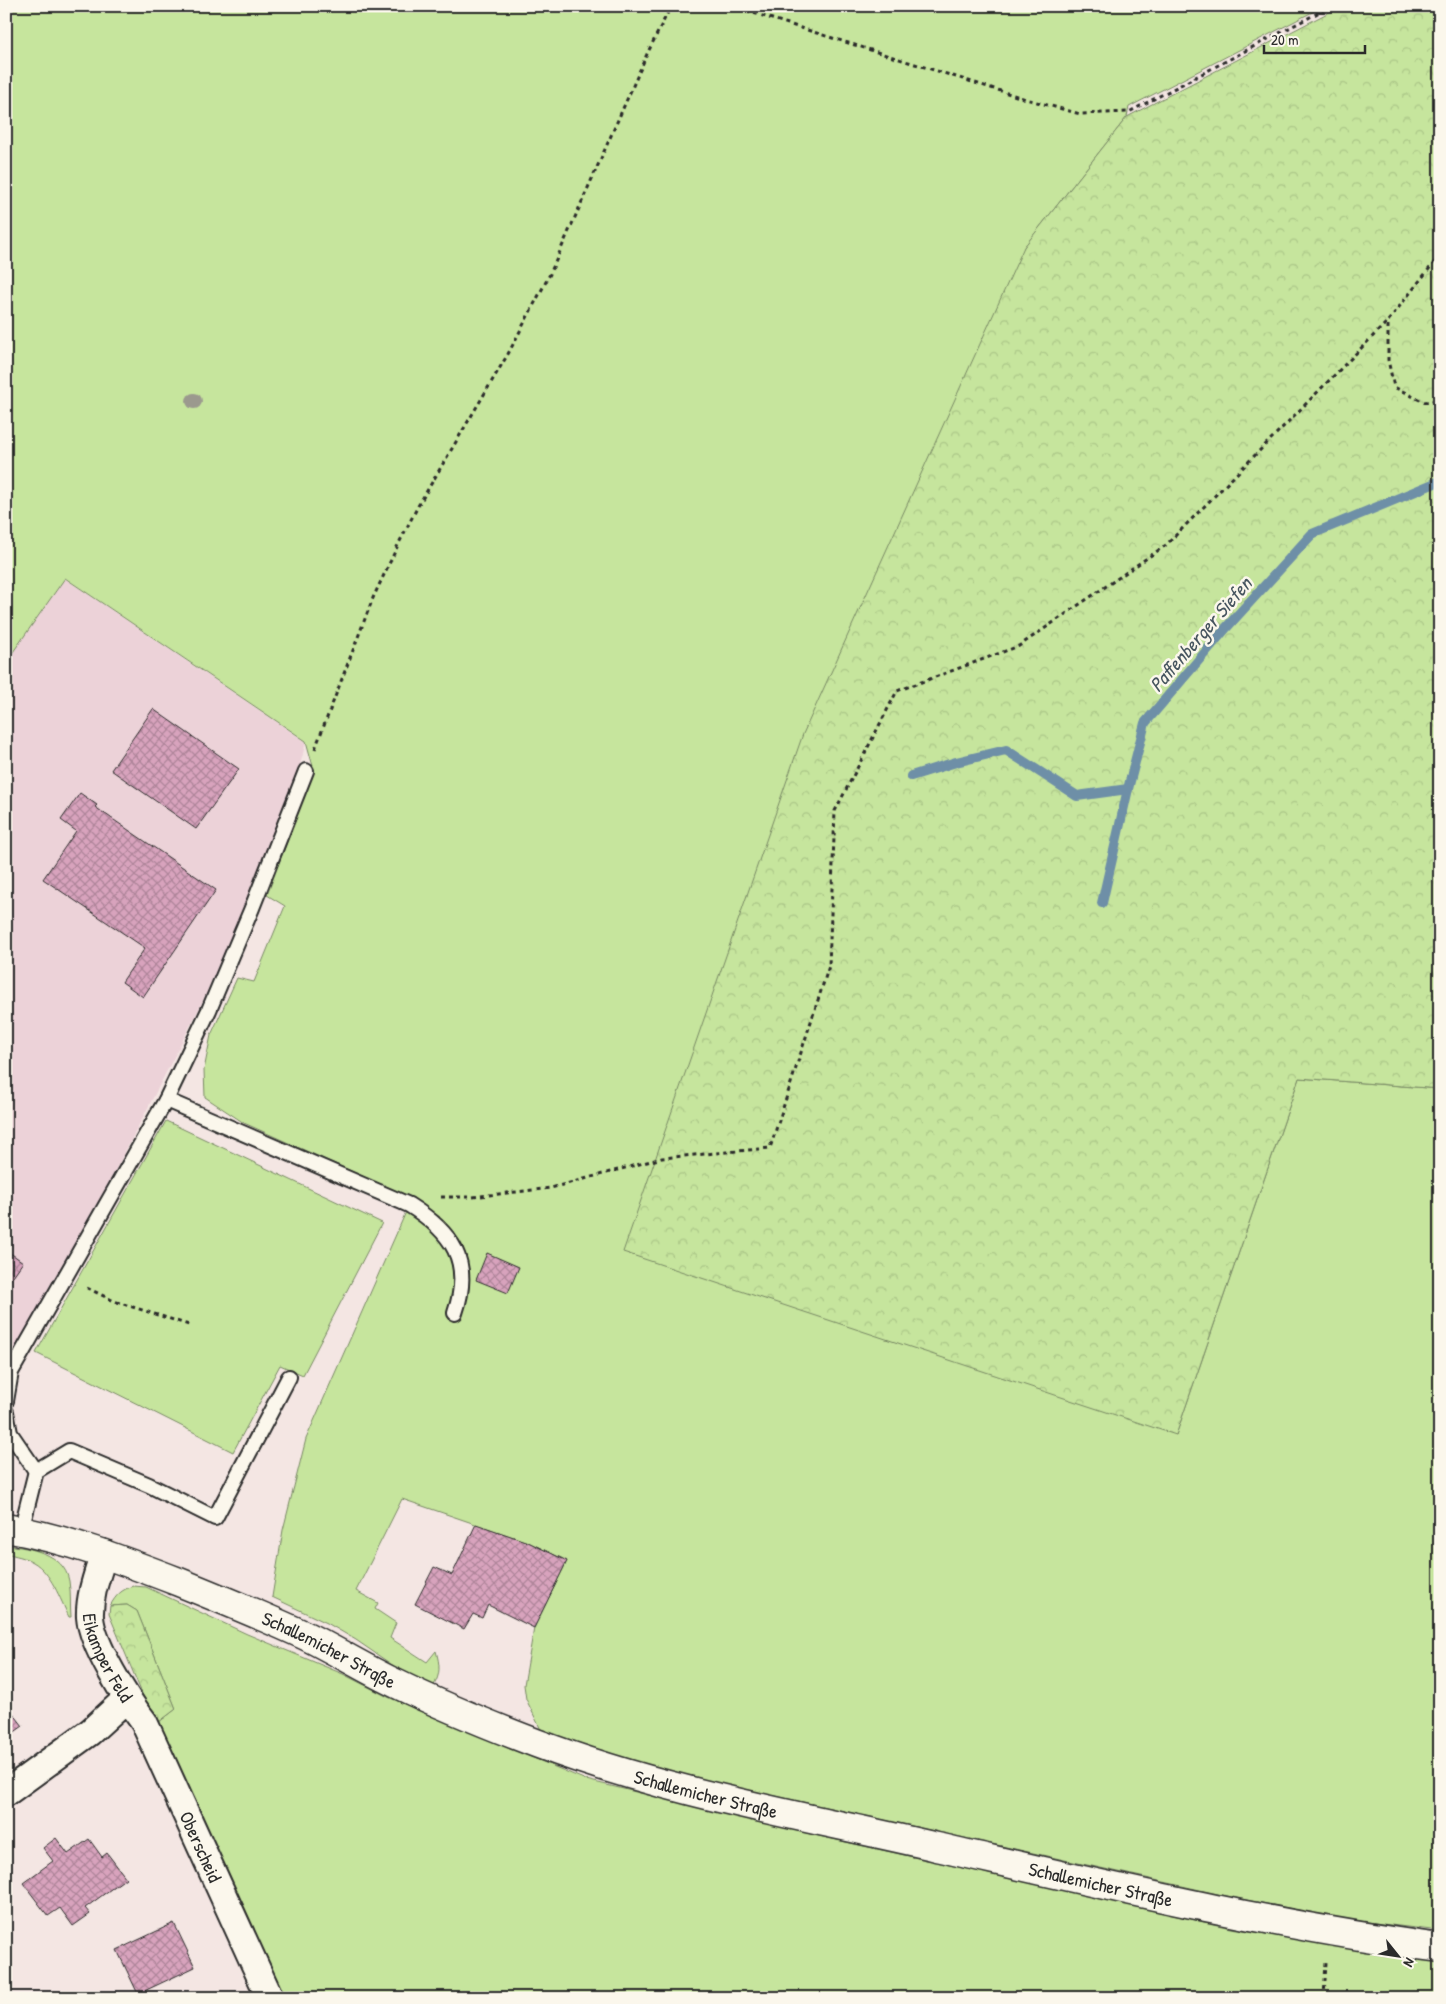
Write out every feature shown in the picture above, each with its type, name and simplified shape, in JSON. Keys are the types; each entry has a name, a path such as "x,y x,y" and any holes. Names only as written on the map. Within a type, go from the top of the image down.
{"street":[{"name":"Schallemicher Straße","path":"13,1530 104,1553 306,1636 394,1683 448,1708 535,1743 611,1770 711,1796 1230,1913 1440,1948"},
{"name":"Eikamper Feld","path":"6,1793 90,1732 126,1699 97,1642 90,1617 93,1590 104,1553"},
{"name":"Oberscheid","path":"126,1699 144,1722 270,1998"}],"lane":[{"path":"6,1401 11,1372 166,1100 209,1010 306,770"},
{"path":"166,1100 409,1205 429,1218 448,1237 460,1264 461,1296 455,1313"},
{"path":"13,1530 36,1471 69,1451 149,1485 216,1518 289,1378"},
{"path":"6,1412 10,1433 36,1471"}],"path":[{"path":"306,770 373,598 418,506 508,354 550,274 671,6"},
{"path":"731,6 1080,114 1129,112 1330,6"},
{"path":"409,1205 418,1199 449,1196 472,1198 551,1188 662,1158 770,1148 829,966 835,811 897,691 1019,646 1166,545 1388,321 1440,255"},
{"path":"1388,321 1388,360 1394,387 1424,402 1440,400"},
{"path":"64,1276 114,1301 189,1325"},
{"path":"1324,1998 1329,1931"}],"shaded area":[{"path":"64,578 306,742 294,788 205,997 111,1179 6,1365 6,662"}],"green space":[{"path":"6,6 1324,6 1129,107 1127,117 1024,247 1176,1435 1299,1078 1440,1089 1440,1931 1350,1920 1236,1898 667,1772 543,1734 526,1699 524,1685 534,1628 567,1561 528,1542 402,1499 356,1591 378,1603 375,1609 396,1623 390,1638 427,1662 436,1651 439,1669 433,1687 401,1671 356,1640 327,1623 272,1597 283,1530 306,1439 409,1205 440,1217 409,1197 244,1123 205,1097 204,1070 211,1035 237,978 254,982 285,906 267,895 314,770 306,741 65,578 6,662"},
{"path":"1341,6 1440,6 1440,1089 1299,1078 1176,1435 623,1252 803,734 1024,247 1127,117"},
{"path":"166,1121 382,1223 303,1375 280,1365 233,1452 36,1353"},
{"path":"6,1545 35,1550 53,1558 60,1564 66,1572 69,1581 71,1617 69,1617 45,1572 30,1560 6,1553"},
{"path":"133,1586 146,1587 247,1634 343,1674 388,1697 586,1780 806,1833 1231,1928 1440,1962 1440,1998 278,1998 155,1725 176,1709 137,1611 127,1605 110,1606 119,1593"},
{"path":"127,1605 137,1611 176,1709 155,1725 109,1614 110,1606"}],"building":[{"path":"153,709 239,769 196,829 111,770"},
{"path":"80,793 97,805 95,807 216,890 143,997 122,982 145,948 43,879 76,831 61,820"},
{"path":"6,1250 23,1262 6,1286"},
{"path":"487,1253 519,1267 508,1293 476,1280"},
{"path":"476,1524 528,1542 567,1561 534,1628 488,1605 482,1618 473,1614 464,1629 415,1604 434,1567 452,1575"},
{"path":"6,1704 23,1726 6,1738"},
{"path":"56,1838 68,1854 89,1839 102,1857 107,1853 126,1878 85,1908 90,1914 73,1926 60,1908 48,1916 23,1883 53,1861 43,1848"},
{"path":"174,1923 195,1967 138,1994 117,1950"}],"waterway":[{"name":"Paffenberger Siefen","path":"1102,903 1145,723 1226,628 1312,534 1440,481"},
{"path":"911,776 956,762 1006,750 1077,796 1128,789"}]}
